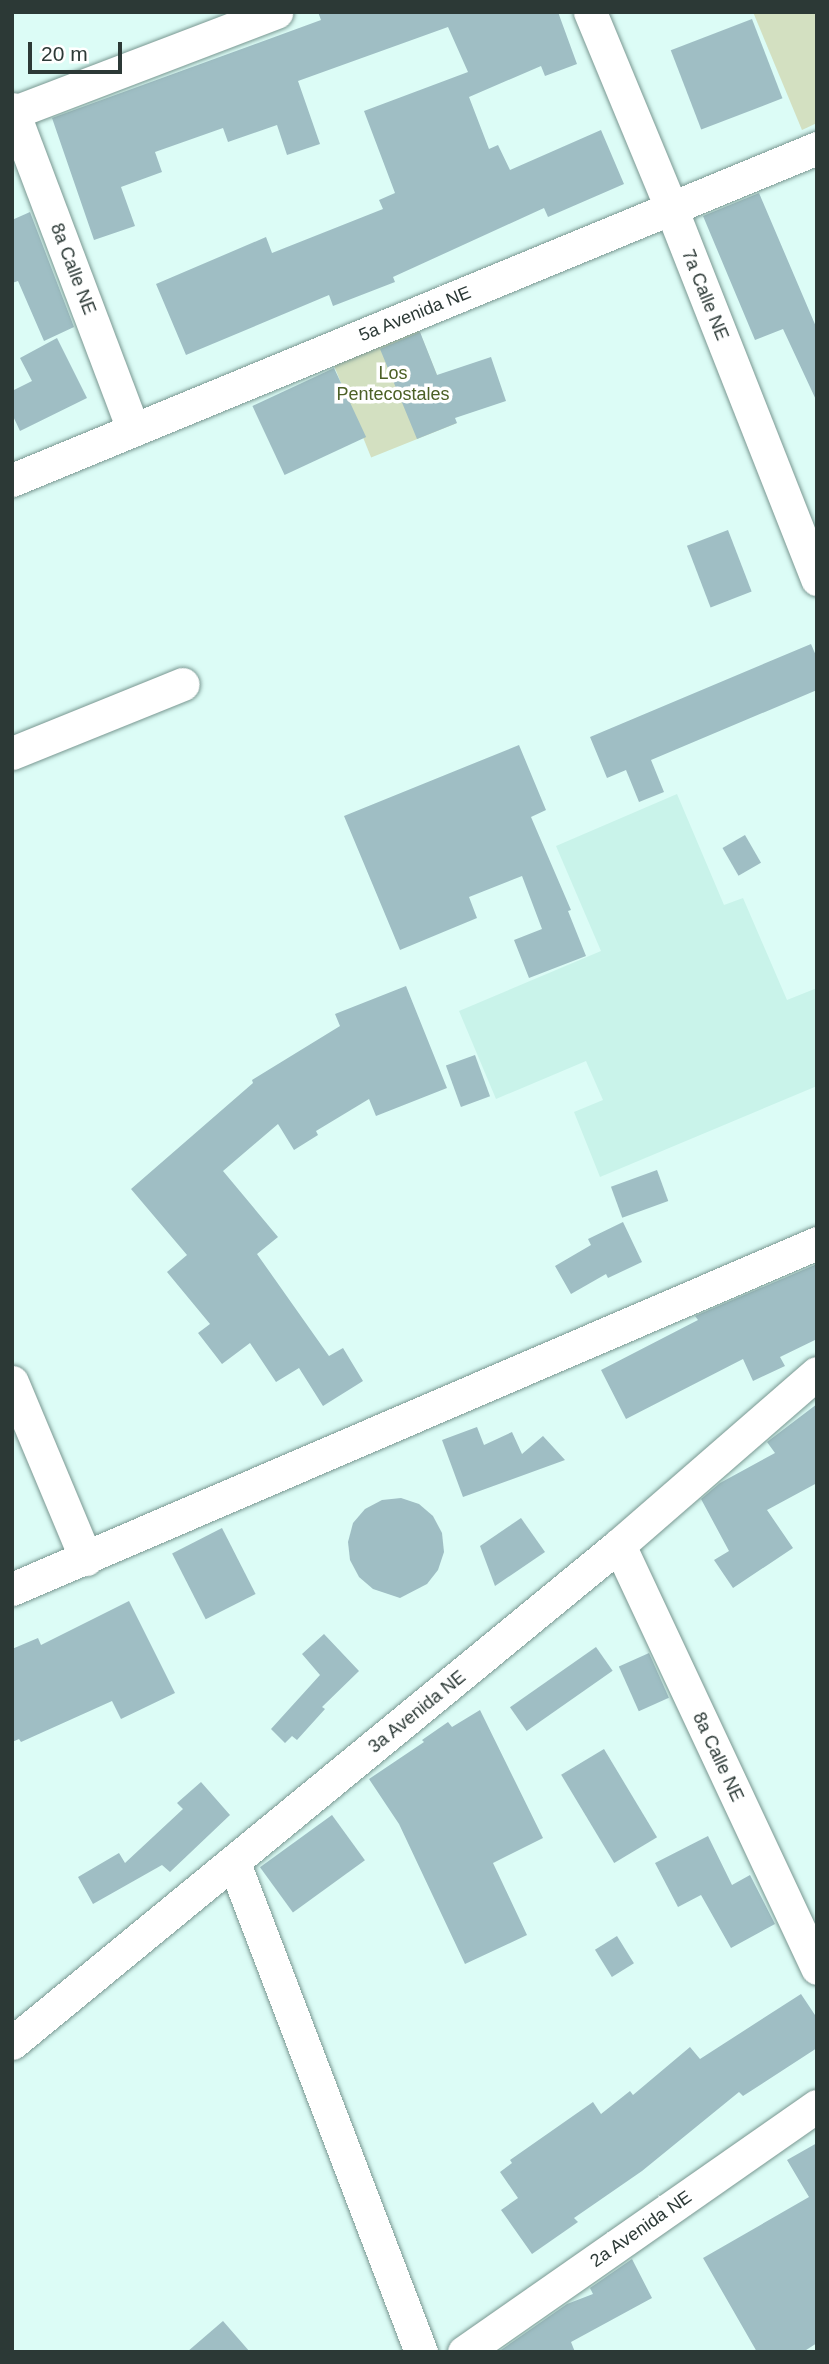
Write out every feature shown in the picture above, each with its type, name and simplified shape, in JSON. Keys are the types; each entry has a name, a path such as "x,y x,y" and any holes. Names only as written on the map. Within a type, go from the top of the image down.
{"street":[{"path":"13,111 276,12"},
{"name":"7a Calle NE","path":"590,12 671,208 817,579"},
{"name":"8a Calle NE","path":"13,111 133,430"},
{"name":"5a Avenida NE","path":"12,480 817,148"},
{"path":"12,753 183,684"},
{"path":"12,1589 817,1243"},
{"name":"3a Avenida NE","path":"12,2043 620,1545 817,1373"},
{"path":"12,1382 86,1559"},
{"name":"8a Calle NE","path":"620,1545 817,1968"},
{"path":"234,1863 421,2352"},
{"name":"2a Avenida NE","path":"464,2352 817,2106"}],"shaded area":[{"path":"677,794 724,905 743,898 787,1000 817,988 817,1086 600,1177 574,1112 603,1100 586,1061 496,1099 459,1011 601,951 556,846"}],"green space":[{"path":"753,12 817,12 817,123 802,130"},
{"name":"Los Pentecostales","path":"416,323 456,423 371,458 331,357"}],"building":[{"path":"318,12 558,12 577,64 545,76 541,66 469,97 489,149 498,145 510,170 601,130 624,184 548,217 544,208 393,277 395,282 333,306 329,295 186,355 156,284 266,237 272,253 383,209 379,200 395,193 364,111 468,72 448,27 298,81 320,144 287,155 277,125 228,142 223,128 155,152 162,172 121,187 135,226 94,240 52,118 321,20"},
{"path":"752,19 782,98 701,130 671,50"},
{"path":"759,193 817,329 817,402 783,329 755,340 703,216"},
{"path":"30,212 74,327 44,341 18,281 12,283 12,220"},
{"path":"420,332 437,375 491,357 506,401 455,418 457,423 417,439 380,349"},
{"path":"57,338 87,398 20,431 12,414 12,391 32,381 20,358"},
{"path":"334,368 366,437 285,475 252,406"},
{"path":"728,530 752,592 711,607 687,546"},
{"path":"811,644 817,658 817,690 651,760 664,792 639,802 626,770 607,778 590,737"},
{"path":"519,745 546,810 531,817 571,910 568,911 586,956 529,978 514,940 542,929 522,876 469,897 477,918 400,950 344,816"},
{"path":"745,835 761,863 738,876 722,848"},
{"path":"406,986 447,1088 376,1116 369,1099 316,1131 318,1135 294,1150 278,1124 223,1171 278,1237 257,1254 329,1356 343,1348 363,1381 323,1406 299,1368 276,1382 250,1343 222,1364 198,1333 210,1324 167,1272 187,1255 131,1189 253,1083 252,1080 340,1026 335,1014"},
{"path":"475,1055 490,1096 461,1107 446,1066"},
{"path":"657,1170 668,1201 622,1218 611,1187"},
{"path":"623,1222 642,1262 608,1278 606,1274 571,1294 555,1266 591,1245 588,1239"},
{"path":"817,1264 817,1339 780,1357 785,1366 753,1381 743,1359 626,1419 601,1370 698,1320 695,1316"},
{"path":"817,1404 817,1483 767,1510 793,1548 733,1588 714,1560 729,1551 701,1499 720,1483 775,1453 767,1442"},
{"path":"477,1427 484,1445 512,1432 522,1454 543,1436 565,1460 463,1497 442,1440"},
{"path":"401,1498 419,1504 433,1516 442,1533 444,1552 438,1570 427,1584 400,1598 373,1589 359,1577 350,1560 348,1542 353,1523 365,1509 382,1500"},
{"path":"521,1518 545,1552 495,1586 480,1546"},
{"path":"222,1528 256,1594 206,1619 172,1553"},
{"path":"129,1601 175,1693 121,1719 112,1701 21,1742 19,1739 12,1742 12,1649 38,1638 41,1645"},
{"path":"324,1634 359,1671 322,1707 325,1709 297,1740 292,1736 285,1743 271,1729 320,1675 302,1654"},
{"path":"596,1647 613,1671 527,1731 510,1707"},
{"path":"649,1653 669,1698 639,1711 619,1666"},
{"path":"480,1710 543,1838 493,1863 527,1935 465,1964 399,1824 369,1779 424,1742 422,1740 448,1722 452,1727"},
{"path":"604,1749 657,1837 614,1863 561,1775"},
{"path":"201,1782 230,1815 170,1872 162,1865 93,1904 78,1877 119,1853 125,1863 183,1809 177,1803"},
{"path":"332,1815 365,1860 293,1913 260,1867"},
{"path":"708,1836 732,1885 750,1875 775,1924 731,1948 701,1895 678,1907 655,1863"},
{"path":"617,1936 634,1963 612,1977 595,1950"},
{"path":"801,1994 817,2018 817,2048 743,2096 739,2092 642,2171 574,2218 578,2222 532,2254 501,2210 518,2198 500,2172 512,2163 510,2160 593,2102 601,2114 630,2091 633,2095 690,2047 700,2059"},
{"path":"817,2143 817,2343 803,2352 757,2352 703,2258 809,2197 787,2160"},
{"path":"632,2259 652,2298 571,2342 575,2352 498,2352 567,2304 593,2294 590,2288"},
{"path":"223,2321 250,2352 187,2352"}]}
